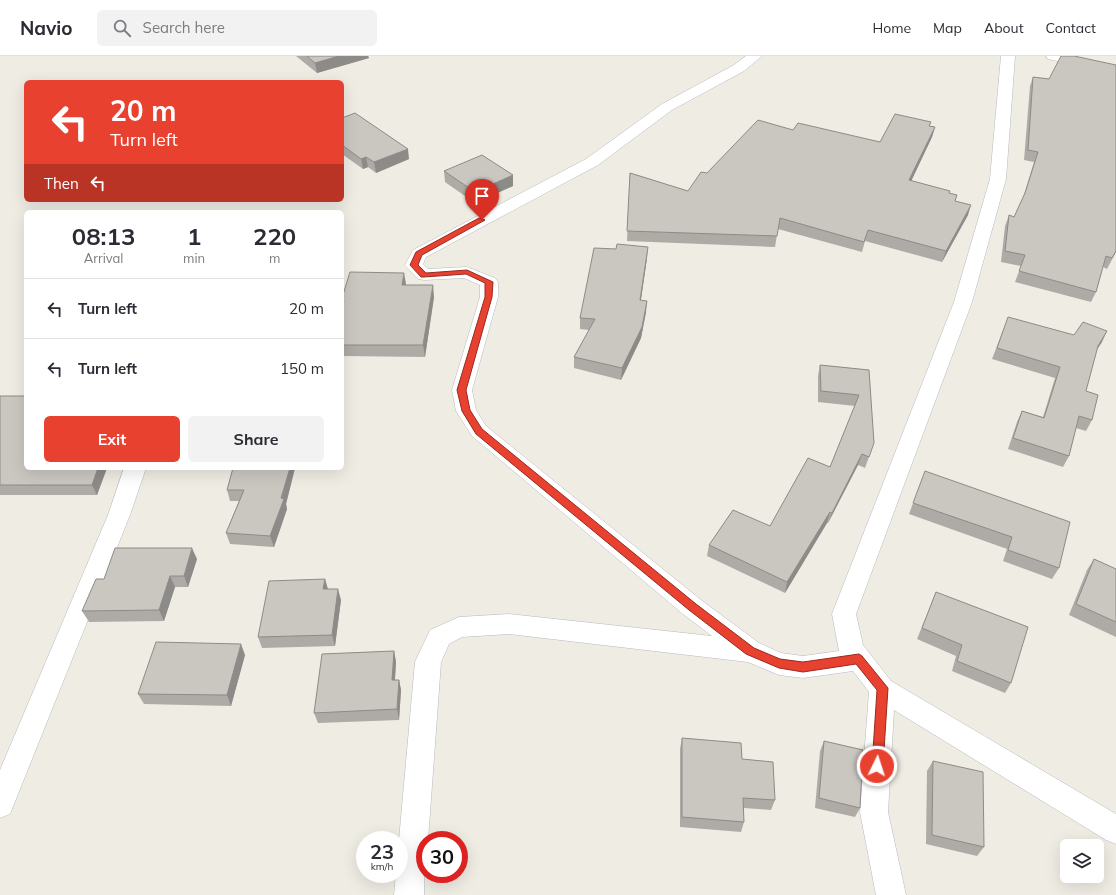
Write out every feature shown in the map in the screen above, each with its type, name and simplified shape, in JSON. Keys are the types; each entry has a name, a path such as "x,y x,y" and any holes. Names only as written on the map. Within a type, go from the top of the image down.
{"street":[{"path":"755,56 738,68 667,108 592,162 419,254 414,265 424,275 467,272 489,282 489,297 462,390 466,411 479,431 692,607 750,651 779,664 803,667 859,659"},
{"path":"1008,56 998,179 965,294 844,614 851,649 882,688 1116,830"},
{"path":"1053,56 1116,70"},
{"path":"0,804 119,515 134,470"},
{"path":"409,895 428,662 439,637 459,627 509,624 750,651"},
{"path":"882,688 874,812 891,895"}],"building":[{"path":"307,56 339,56 315,63"},
{"path":"1061,56 1074,56 1116,65 1116,251 1112,258 1106,256 1096,292 1019,271 1025,255 1005,251 1009,215 1014,217 1025,193 1038,152 1028,150 1033,77 1049,79"},
{"path":"355,113 408,149 374,162 366,157 361,159 344,146 344,117"},
{"path":"895,114 931,122 929,126 935,127 909,180 950,191 949,193 957,195 955,201 971,205 946,251 868,230 864,242 780,218 777,236 627,231 630,173 688,191 701,172 707,173 758,120 793,130 798,123 880,142"},
{"path":"482,155 513,175 475,192 444,171"},
{"path":"617,244 648,247 640,300 647,301 642,327 622,368 574,357 595,319 580,318 594,248 616,249"},
{"path":"350,272 404,273 402,285 433,285 423,345 344,345 344,292"},
{"path":"1008,317 1074,335 1083,322 1107,331 1098,346 1086,391 1098,395 1092,420 1079,416 1069,456 1013,438 1022,411 1044,418 1060,367 997,348"},
{"path":"820,365 869,370 874,443 869,457 862,454 832,513 830,512 787,582 709,545 733,510 770,526 808,458 830,467 859,395 821,391"},
{"path":"0,396 24,396 24,470 97,470 92,485 0,485"},
{"path":"232,470 289,470 281,498 284,499 270,536 226,533 244,490 227,490"},
{"path":"925,471 1070,522 1059,568 1008,550 1012,537 913,503"},
{"path":"115,548 192,548 184,576 170,576 159,610 82,611 96,579 104,579"},
{"path":"1094,559 1116,569 1116,622 1076,604"},
{"path":"325,579 323,589 338,589 332,635 258,637 269,581"},
{"path":"936,592 1028,627 1011,683 957,661 962,645 922,628"},
{"path":"156,642 241,644 227,695 138,694"},
{"path":"394,651 392,680 399,680 397,709 314,713 322,654"},
{"path":"682,738 741,743 742,759 773,762 775,800 743,798 744,822 682,817"},
{"path":"824,741 863,750 860,808 819,798"},
{"path":"933,761 983,772 984,847 932,835"}],"route":[{"path":"482,220 419,254 414,265 424,275 467,272 489,282 489,297 462,390 466,411 479,431 692,607 750,651 779,664 803,667 859,659 882,688 877,766"}]}
